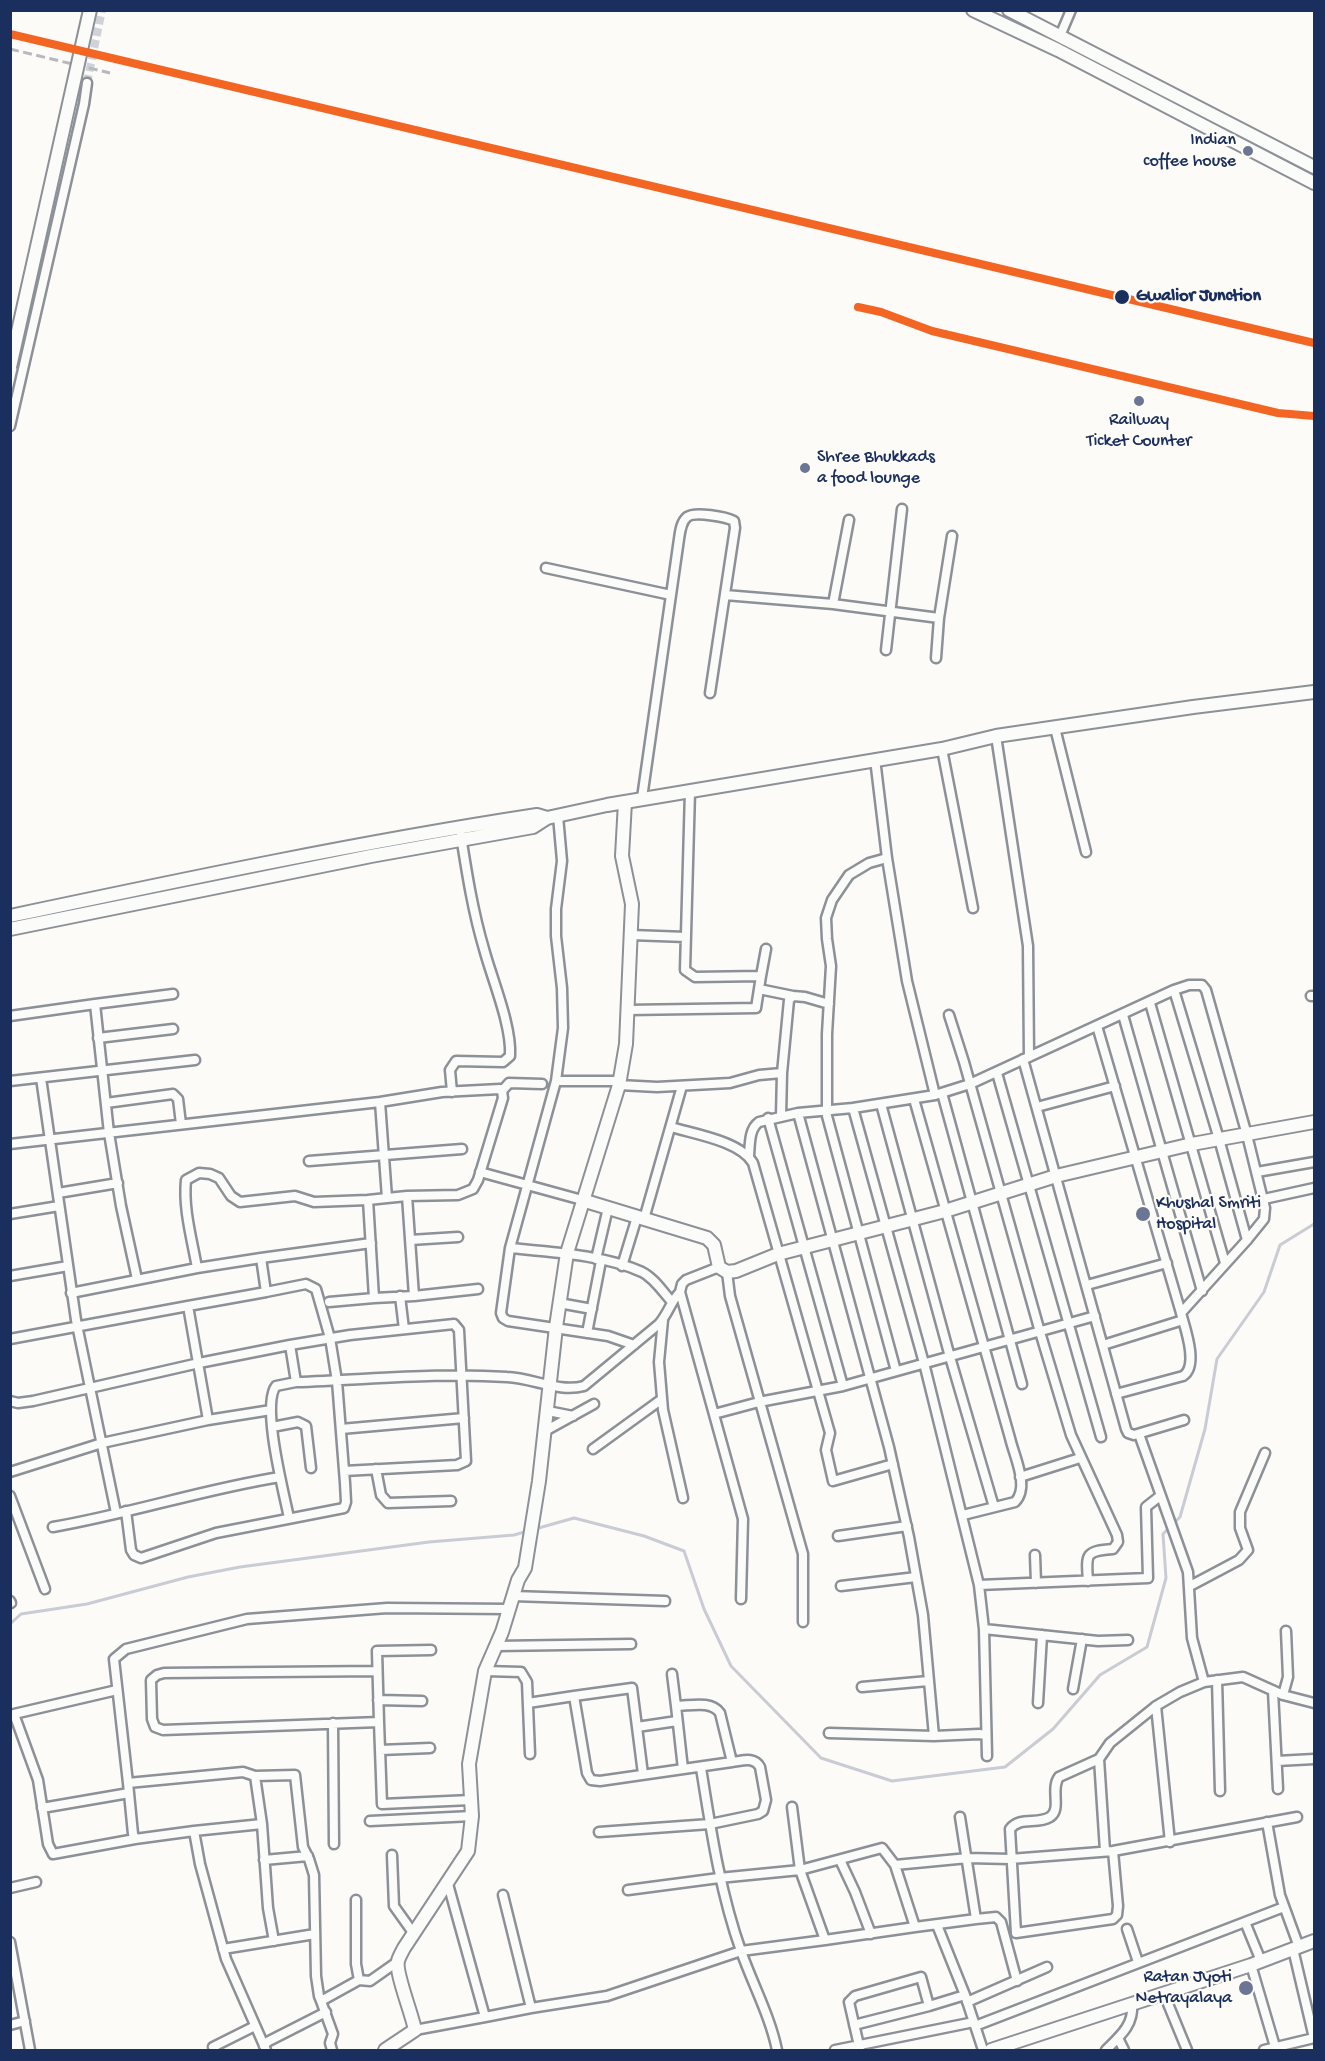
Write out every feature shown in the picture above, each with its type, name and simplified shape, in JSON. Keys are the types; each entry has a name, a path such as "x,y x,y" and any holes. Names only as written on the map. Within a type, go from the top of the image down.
{"main road":[{"path":"10,367 90,10"},
{"path":"973,10 1058,50 1314,183"},
{"path":"1009,10 1314,167"},
{"path":"10,916 252,866 460,833 533,827 553,817 642,798 942,749 996,736 1314,692"},
{"path":"393,2048 415,2030 410,2006 398,1975 397,1962 468,1851 472,1816 469,1764 485,1671 525,1568 541,1465 556,1327 567,1253 620,1083 626,1044 633,904 622,856 625,802"},
{"path":"10,929 460,833"},
{"path":"582,1200 707,1238 714,1245 723,1269 736,1271 804,1246 914,1220 1001,1195 1056,1176 1192,1144 1314,1122"},
{"path":"991,2050 1132,2005 1314,1941"}],"street":[{"path":"1060,36 1071,10"},
{"path":"10,426 87,83"},
{"path":"886,650 902,509"},
{"path":"642,798 682,524 687,516 695,514 728,518 734,521 735,528 710,693"},
{"path":"833,604 849,520"},
{"path":"936,658 939,618 952,536"},
{"path":"546,568 671,595"},
{"path":"725,595 833,604 939,618"},
{"path":"1055,728 1086,852"},
{"path":"996,736 1028,946 1026,1058 1037,1107 1128,1432 1134,1435 1139,1434 1184,1420"},
{"path":"942,749 973,908"},
{"path":"875,759 887,858 907,981 938,1094 973,1203 1022,1384"},
{"path":"690,791 686,937 683,961 685,970 695,977 761,976"},
{"path":"553,817 562,861 556,909 556,936 562,988 563,1028 556,1082 510,1248 501,1313 508,1321 556,1327 618,1339 633,1345"},
{"path":"452,1092 450,1070 456,1061 503,1062 510,1056 505,1023 483,946 460,833"},
{"path":"887,858 859,867 845,880 832,900 826,918 831,966 828,1124 896,1371"},
{"path":"631,935 686,937"},
{"path":"628,1010 756,1008 766,949"},
{"path":"749,1156 754,1125 768,1118 853,1108 938,1094 997,1073 1174,990 1196,984 1202,985 1206,990 1257,1172 1264,1199 1264,1219 1182,1316 1103,1345"},
{"path":"759,989 805,997 829,1004"},
{"path":"1174,990 1247,1240"},
{"path":"10,1016 173,994"},
{"path":"781,1116 782,1073 789,1000 793,996"},
{"path":"1150,1003 1225,1263"},
{"path":"95,1004 109,1133 137,1279"},
{"path":"949,1015 1071,1435 1118,1542 1113,1549 1096,1550 1088,1556 1088,1581"},
{"path":"1123,1015 1202,1291"},
{"path":"1097,1026 1137,1157 1182,1316 1191,1357 1188,1373 1183,1376 1116,1394"},
{"path":"99,1038 173,1029"},
{"path":"10,1082 195,1060"},
{"path":"556,1082 682,1086 730,1083 759,1075 782,1073"},
{"path":"997,1073 1101,1437"},
{"path":"41,1078 71,1293 117,1513"},
{"path":"197,1268 185,1200 186,1180 191,1176 199,1173 219,1178 231,1196 240,1202 295,1196 314,1202 466,1193 473,1190 480,1172 503,1098 502,1091 509,1083 542,1084"},
{"path":"622,1266 671,1127 682,1086"},
{"path":"1037,1107 1115,1086"},
{"path":"10,1144 452,1092 500,1089 502,1091"},
{"path":"106,1103 173,1094 178,1099 180,1124"},
{"path":"914,1099 1022,1491 1020,1498 1015,1502 963,1515"},
{"path":"380,1102 387,1198"},
{"path":"881,1104 950,1357 994,1507"},
{"path":"853,1108 924,1363 979,1585 984,1629 987,1756"},
{"path":"798,1113 871,1378 907,1526 923,1615 934,1736"},
{"path":"768,1118 843,1386"},
{"path":"671,1127 732,1146 749,1156 753,1163 830,1433 826,1450 833,1481 893,1464"},
{"path":"309,1161 462,1149"},
{"path":"1257,1172 1314,1162"},
{"path":"480,1172 582,1200"},
{"path":"58,1192 117,1184"},
{"path":"1264,1199 1314,1188"},
{"path":"407,1196 414,1296"},
{"path":"368,1200 374,1298"},
{"path":"10,1214 59,1206"},
{"path":"587,1333 608,1208"},
{"path":"410,1240 458,1238"},
{"path":"71,1293 197,1268 371,1243"},
{"path":"510,1248 567,1253 622,1266 648,1276 672,1302"},
{"path":"261,1258 266,1292"},
{"path":"1087,1285 1167,1263"},
{"path":"10,1276 68,1266"},
{"path":"289,1518 272,1426 273,1390 276,1386 296,1382 462,1375 510,1377 550,1386 576,1388 584,1386 663,1319 686,1280 723,1269 803,1554 803,1622"},
{"path":"10,1339 306,1284 316,1289 330,1338 337,1381 346,1502 344,1508 216,1533 141,1558 134,1555 131,1550 126,1511"},
{"path":"329,1302 478,1289"},
{"path":"680,1292 743,1519 741,1599"},
{"path":"400,1296 404,1329"},
{"path":"559,1303 592,1309"},
{"path":"188,1306 208,1420"},
{"path":"714,1414 759,1402 843,1386 1095,1316"},
{"path":"663,1319 659,1362 663,1410 683,1498"},
{"path":"10,1401 18,1403 33,1401 199,1363 330,1338 454,1324 457,1326 467,1455 465,1461 344,1471"},
{"path":"290,1345 296,1382"},
{"path":"593,1449 662,1399"},
{"path":"545,1431 594,1404"},
{"path":"10,1472 102,1443 208,1420 271,1410"},
{"path":"548,1411 573,1416"},
{"path":"341,1428 464,1418"},
{"path":"272,1426 298,1422 306,1426 311,1468"},
{"path":"1139,1434 1188,1572 1192,1638 1204,1682"},
{"path":"1190,1586 1239,1560 1248,1550 1240,1528 1240,1512 1265,1453"},
{"path":"1020,1477 1080,1458"},
{"path":"376,1469 381,1495 388,1503 451,1501"},
{"path":"52,1527 89,1521 280,1477"},
{"path":"10,1496 45,1589"},
{"path":"979,1585 1148,1578 1146,1507 1160,1496"},
{"path":"838,1536 907,1526"},
{"path":"1035,1555 1036,1583"},
{"path":"841,1586 916,1577"},
{"path":"514,1593 665,1601"},
{"path":"135,1839 114,1659 126,1649 247,1619 387,1608 509,1609"},
{"path":"984,1629 1108,1641 1128,1640"},
{"path":"1283,1695 1288,1677 1286,1631"},
{"path":"1038,1703 1042,1635"},
{"path":"1074,1689 1082,1639"},
{"path":"496,1646 631,1644"},
{"path":"431,1650 377,1651 382,1804 471,1800"},
{"path":"377,1671 164,1673 151,1680 152,1719 155,1726 163,1730 379,1722"},
{"path":"485,1671 521,1672 527,1682 530,1754"},
{"path":"672,1674 683,1769"},
{"path":"1016,1933 1010,1829 1017,1823 1051,1817 1055,1812 1055,1783 1059,1778 1099,1759 1110,1743 1156,1706 1204,1682 1243,1677 1283,1695 1314,1703"},
{"path":"1216,1680 1220,1791"},
{"path":"862,1687 928,1681"},
{"path":"528,1704 632,1688 643,1774"},
{"path":"117,1690 14,1714 13,1721 38,1780 48,1844 53,1854 135,1839 262,1824"},
{"path":"1273,1691 1278,1789"},
{"path":"574,1696 587,1773 591,1780 600,1781 751,1760 757,1762 760,1767 766,1800 765,1807 758,1814 710,1824 598,1832"},
{"path":"378,1700 422,1701"},
{"path":"676,1706 710,1705 716,1707 720,1713 732,1762"},
{"path":"1156,1706 1170,1842"},
{"path":"637,1727 677,1721"},
{"path":"333,1723 334,1844"},
{"path":"829,1733 986,1735"},
{"path":"380,1750 430,1748"},
{"path":"1004,1935 1113,1919 1117,1915 1118,1906 1109,1851 1099,1759"},
{"path":"1277,1761 1314,1759"},
{"path":"701,1768 719,1878 741,1951 773,2029 777,2050"},
{"path":"128,1783 243,1772 255,1776 295,1775 303,1847 314,1875 316,1976 319,1996 333,2034 330,2043 332,2050"},
{"path":"255,1776 262,1824 268,1908 274,1941"},
{"path":"42,1808 129,1793"},
{"path":"446,1801 446,1817"},
{"path":"792,1807 800,1870 825,1940"},
{"path":"370,1821 472,1816"},
{"path":"960,1816 976,1919"},
{"path":"895,1865 968,1858 1010,1859 1109,1851 1170,1842 1298,1817"},
{"path":"1264,2050 1314,2038 1296,1948 1275,1873 1267,1822"},
{"path":"194,1831 200,1864 223,1949 265,2048"},
{"path":"628,1890 800,1870 882,1848 895,1865 915,1927"},
{"path":"392,1855 394,1906 414,1934"},
{"path":"264,1860 308,1856"},
{"path":"840,1860 855,1892 870,1934"},
{"path":"10,1888 36,1881"},
{"path":"448,1884 484,2017"},
{"path":"503,1895 531,2008"},
{"path":"356,1900 356,1964 359,1980"},
{"path":"835,2050 860,2049 974,2024 1284,1907"},
{"path":"415,2030 607,1996 741,1951 996,1917 1001,1922 1017,1981"},
{"path":"1245,1922 1275,2048"},
{"path":"937,1925 966,1998 982,2050"},
{"path":"1127,1929 1138,1962"},
{"path":"223,1949 315,1934"},
{"path":"10,1942 30,2050"},
{"path":"321,2001 359,1980 370,1980 397,1962"},
{"path":"854,2025 966,1998 1017,1981 1047,1967"},
{"path":"860,2049 849,2002 855,1996 921,1977 929,2006"},
{"path":"1164,1994 1187,2050"},
{"path":"1106,2050 1130,2021 1132,2005"},
{"path":"265,2048 267,2042 326,2012"},
{"path":"10,2025 25,2021"},
{"path":"216,2050 213,2047 255,2026"},
{"path":"1118,2038 1124,2050"}],"waterway":[{"path":"535,1529 574,1518 644,1536 684,1551 704,1609 731,1666 821,1758 892,1781 1005,1767 1053,1729 1100,1675 1147,1647 1166,1578 1163,1534 1180,1517 1205,1429 1217,1359 1264,1292 1280,1245 1314,1224"},
{"path":"10,1624 21,1614 87,1604 188,1577 240,1567 429,1542 514,1535 528,1531"}],"tunnel":[{"path":"87,83 102,10"}],"railway":[{"path":"10,49 110,73"},
{"path":"858,307 881,312 932,331 1278,413 1314,416"}],"transit line":[{"path":"10,34 1314,343"},
{"path":"858,307 881,312 932,331 1278,413 1314,416"}],"place":[{"name":"Indian coffee house","path":"1248,151"},
{"name":"Gwalior Junction","path":"1122,297"},
{"name":"Railway Ticket Counter","path":"1139,401"},
{"name":"Shree Bhukkads a food lounge","path":"805,468"},
{"name":"Khushal Smriti Hospital","path":"1143,1214"},
{"name":"Ratan Jyoti Netrayalaya","path":"1246,1988"}]}
